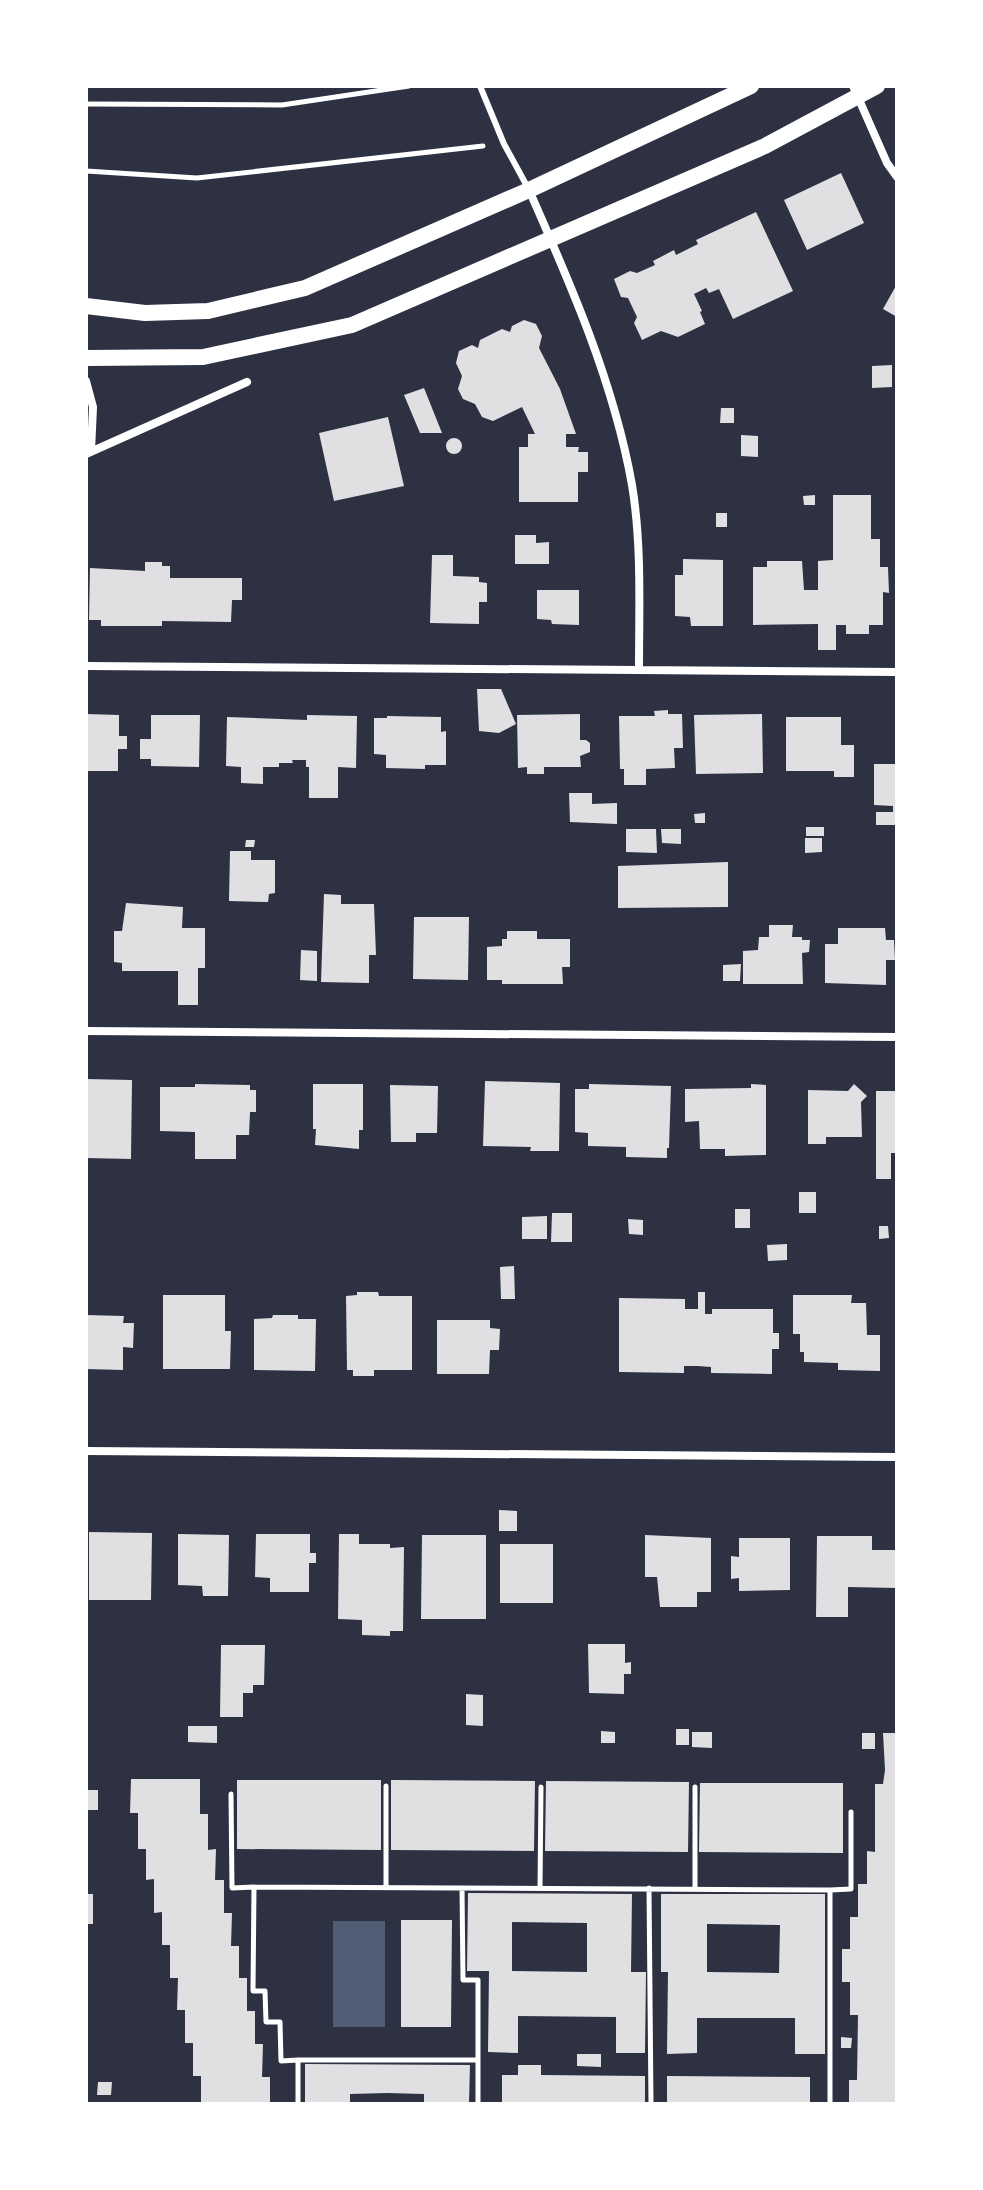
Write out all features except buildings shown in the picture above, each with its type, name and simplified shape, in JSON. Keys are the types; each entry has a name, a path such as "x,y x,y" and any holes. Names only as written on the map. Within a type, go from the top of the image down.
{"main road":[{"path":"88,308 145,313 208,311 305,288 529,190 751,86"},
{"path":"86,358 203,357 352,325 765,146 855,91 877,86"}],"street":[{"path":"855,91 887,163 897,177"},
{"path":"529,190 609,388 622,437 632,488 639,559 639,669"},
{"path":"86,381 93,407 89,453 247,382"},
{"path":"86,666 897,672"},
{"path":"86,1031 897,1037"},
{"path":"86,1451 897,1457"}],"lane":[{"path":"480,86 504,144 529,190"}],"path":[{"path":"86,104 282,105 409,86"},
{"path":"86,171 197,178 504,144"},
{"path":"386,1786 386,1887"},
{"path":"540,1888 541,1787"},
{"path":"695,1787 695,1889"},
{"path":"231,1794 232,1888 851,1889 851,1812"},
{"path":"254,1887 253,1991 265,1991 266,2022 280,2022 281,2061 478,2060"},
{"path":"462,1888 463,1980 478,1980 478,2104"},
{"path":"649,1888 651,2104"},
{"path":"830,1890 830,2104"},
{"path":"298,2060 298,2104"}],"water":[{"path":"333,1921 385,1921 385,2027 333,2027"}]}
